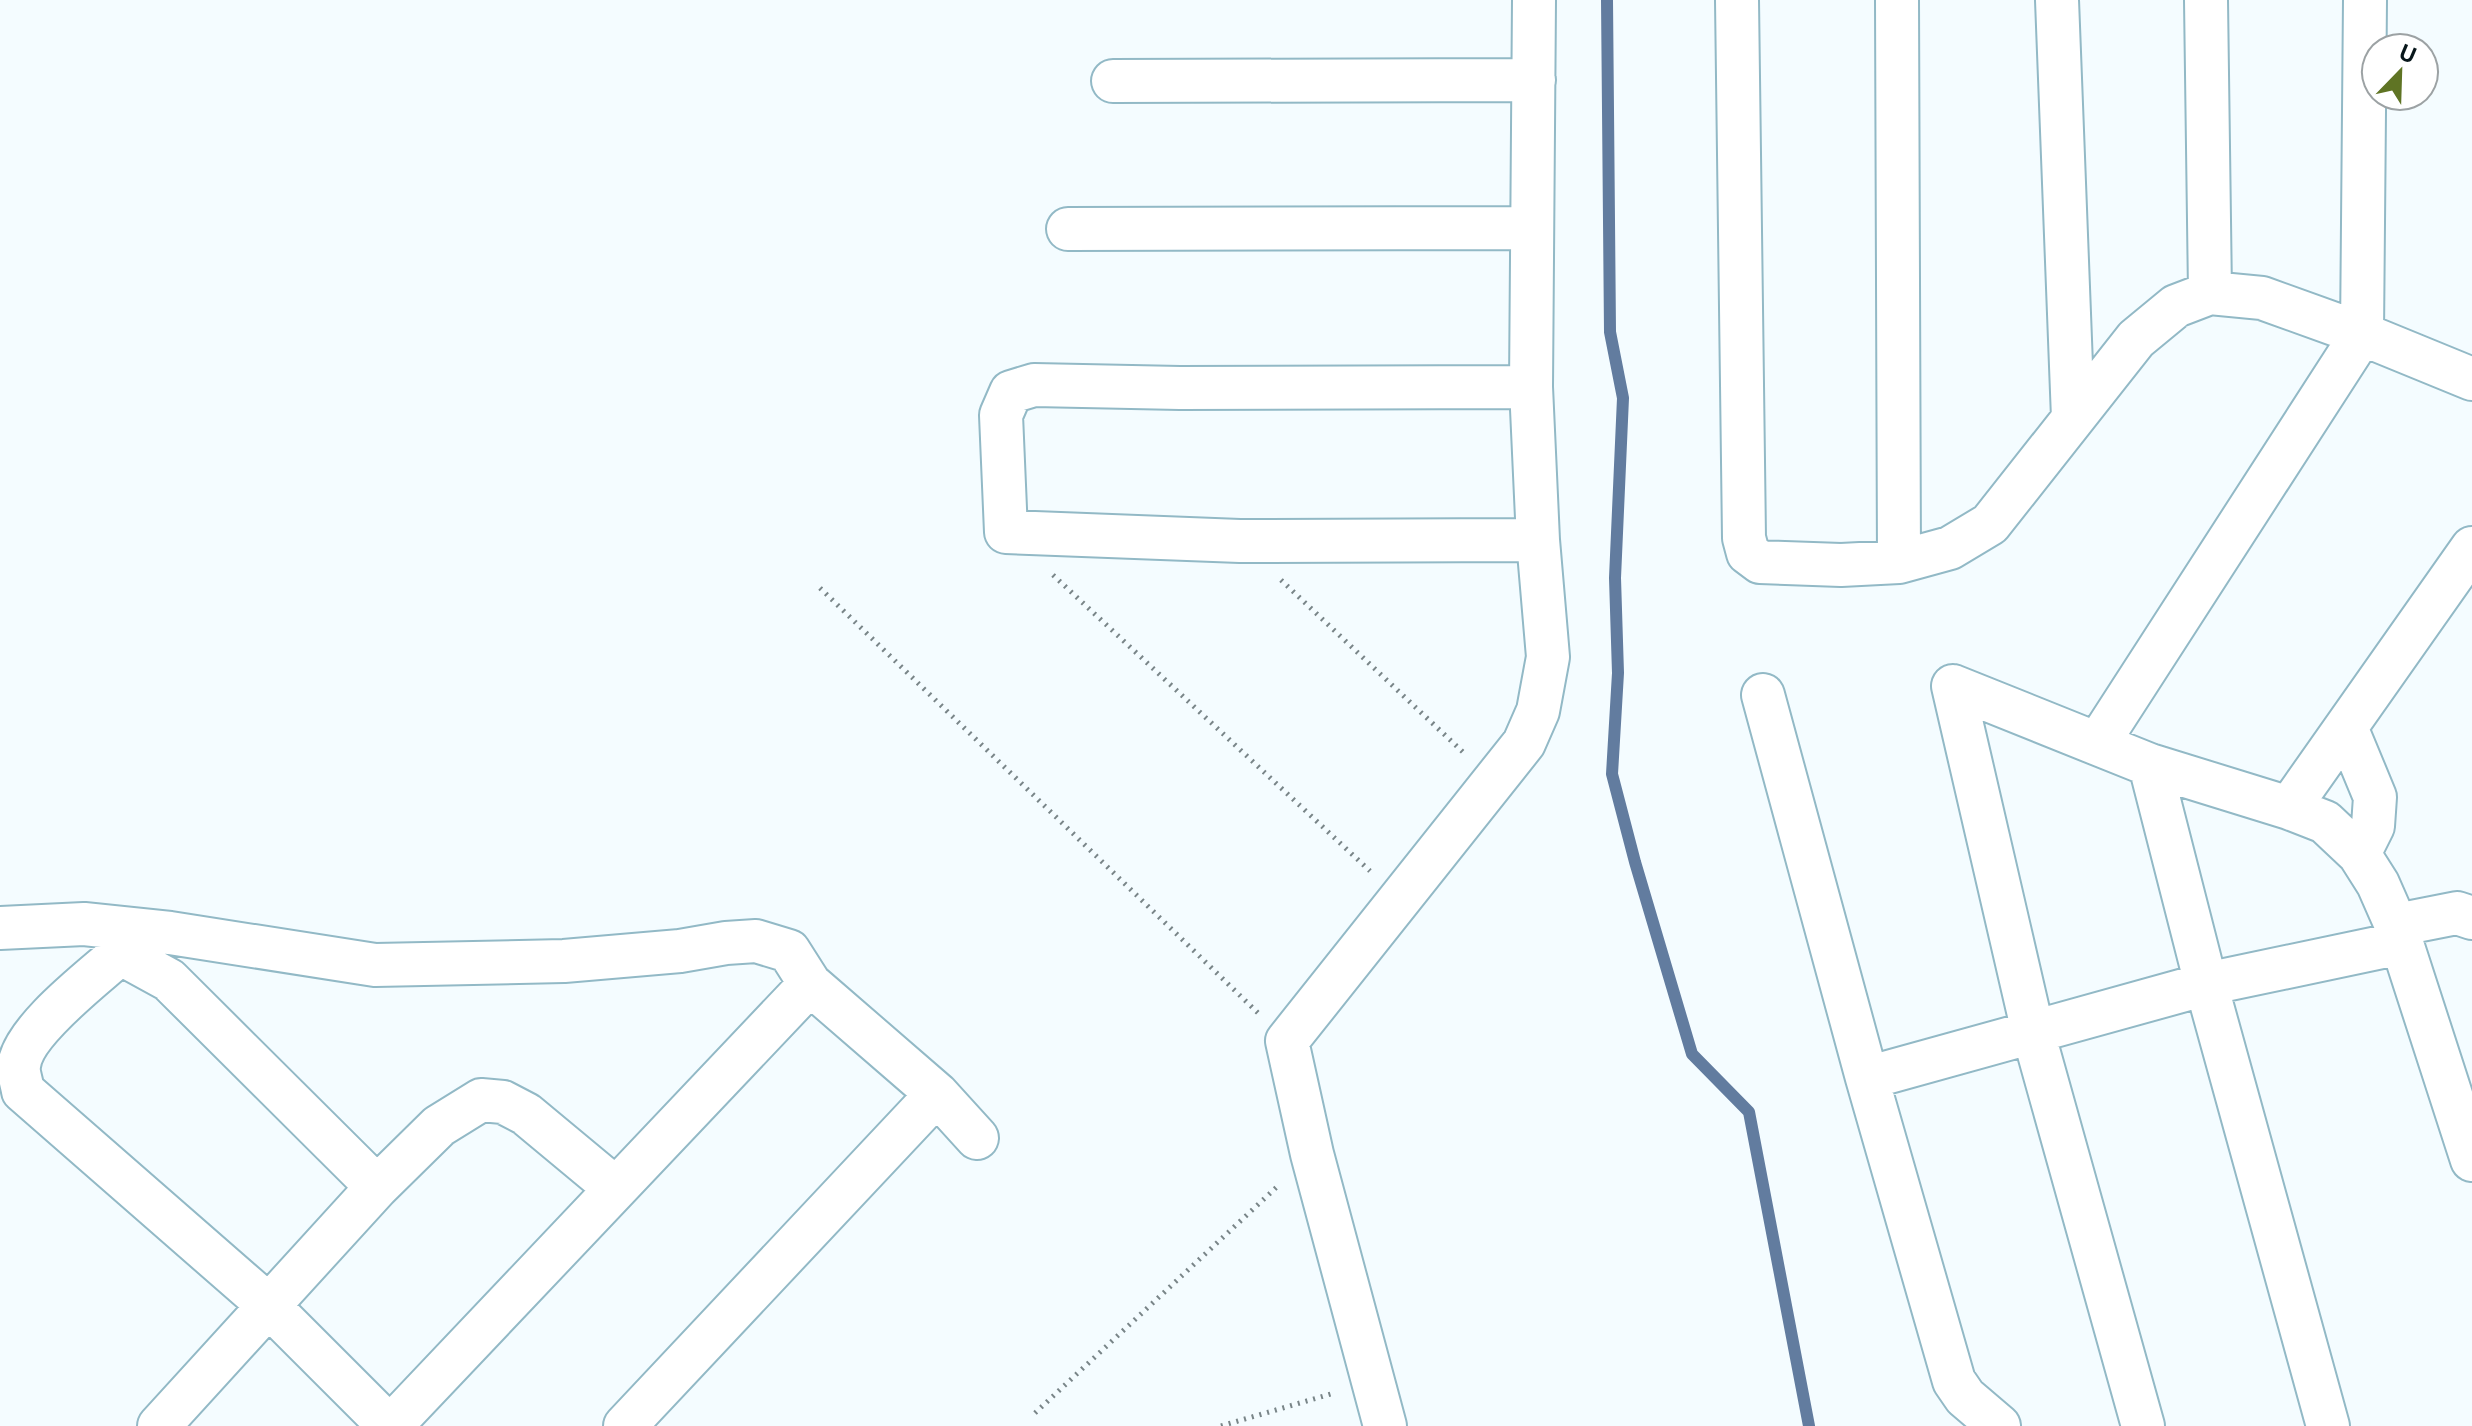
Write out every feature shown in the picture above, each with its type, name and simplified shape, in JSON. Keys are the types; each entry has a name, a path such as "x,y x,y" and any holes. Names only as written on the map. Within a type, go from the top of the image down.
{"street":[{"path":"1385,1426 1312,1154 1287,1041 1524,743 1538,711 1548,657 1538,540 1531,387 1534,0"},
{"path":"1737,0 1741,471 1744,538 1748,553 1760,562 1841,565 1899,562 1950,548 1990,524 2136,339 2176,306 2210,293 2262,298 2472,379"},
{"path":"1897,0 1899,562"},
{"path":"2057,0 2073,418"},
{"path":"2206,0 2210,293"},
{"path":"2098,743 2362,334 2365,0"},
{"path":"1113,81 1534,80"},
{"path":"1068,229 1531,228"},
{"path":"1531,387 1180,388 1034,385 1011,392 1001,415 1006,532 1240,541 1538,540"},
{"path":"2289,808 2472,548"},
{"path":"2143,1426 2033,1032 1953,686 2150,765 2325,822 2359,854 2378,884 2399,934 2472,1160"},
{"path":"1763,695 1867,1078 1954,1381 1965,1397 1999,1426"},
{"path":"2346,727 2375,797 2373,826 2359,854"},
{"path":"2150,765 2206,984 2328,1426"},
{"path":"1867,1078 2399,934 2467,907"},
{"path":"0,928 99,925 375,965 564,961 756,941 789,951 810,984 937,1094 977,1138"},
{"path":"377,1187 169,980 127,957 115,958 47,1019 27,1045 18,1065 23,1091 268,1305 390,1426 810,984"},
{"path":"625,1426 937,1094"},
{"path":"159,1426 377,1187 439,1126 481,1100 503,1102 526,1114 615,1188"}],"path":[{"path":"1240,541 1493,780"},
{"path":"1052,575 1400,899"},
{"path":"820,588 1287,1041"},
{"path":"1035,1413 1312,1154"},
{"path":"1221,1426 1373,1381"}],"waterway":[{"path":"1607,0 1610,332 1623,398 1615,578 1618,673 1612,774 1692,1054 1749,1112 1809,1426"}]}
